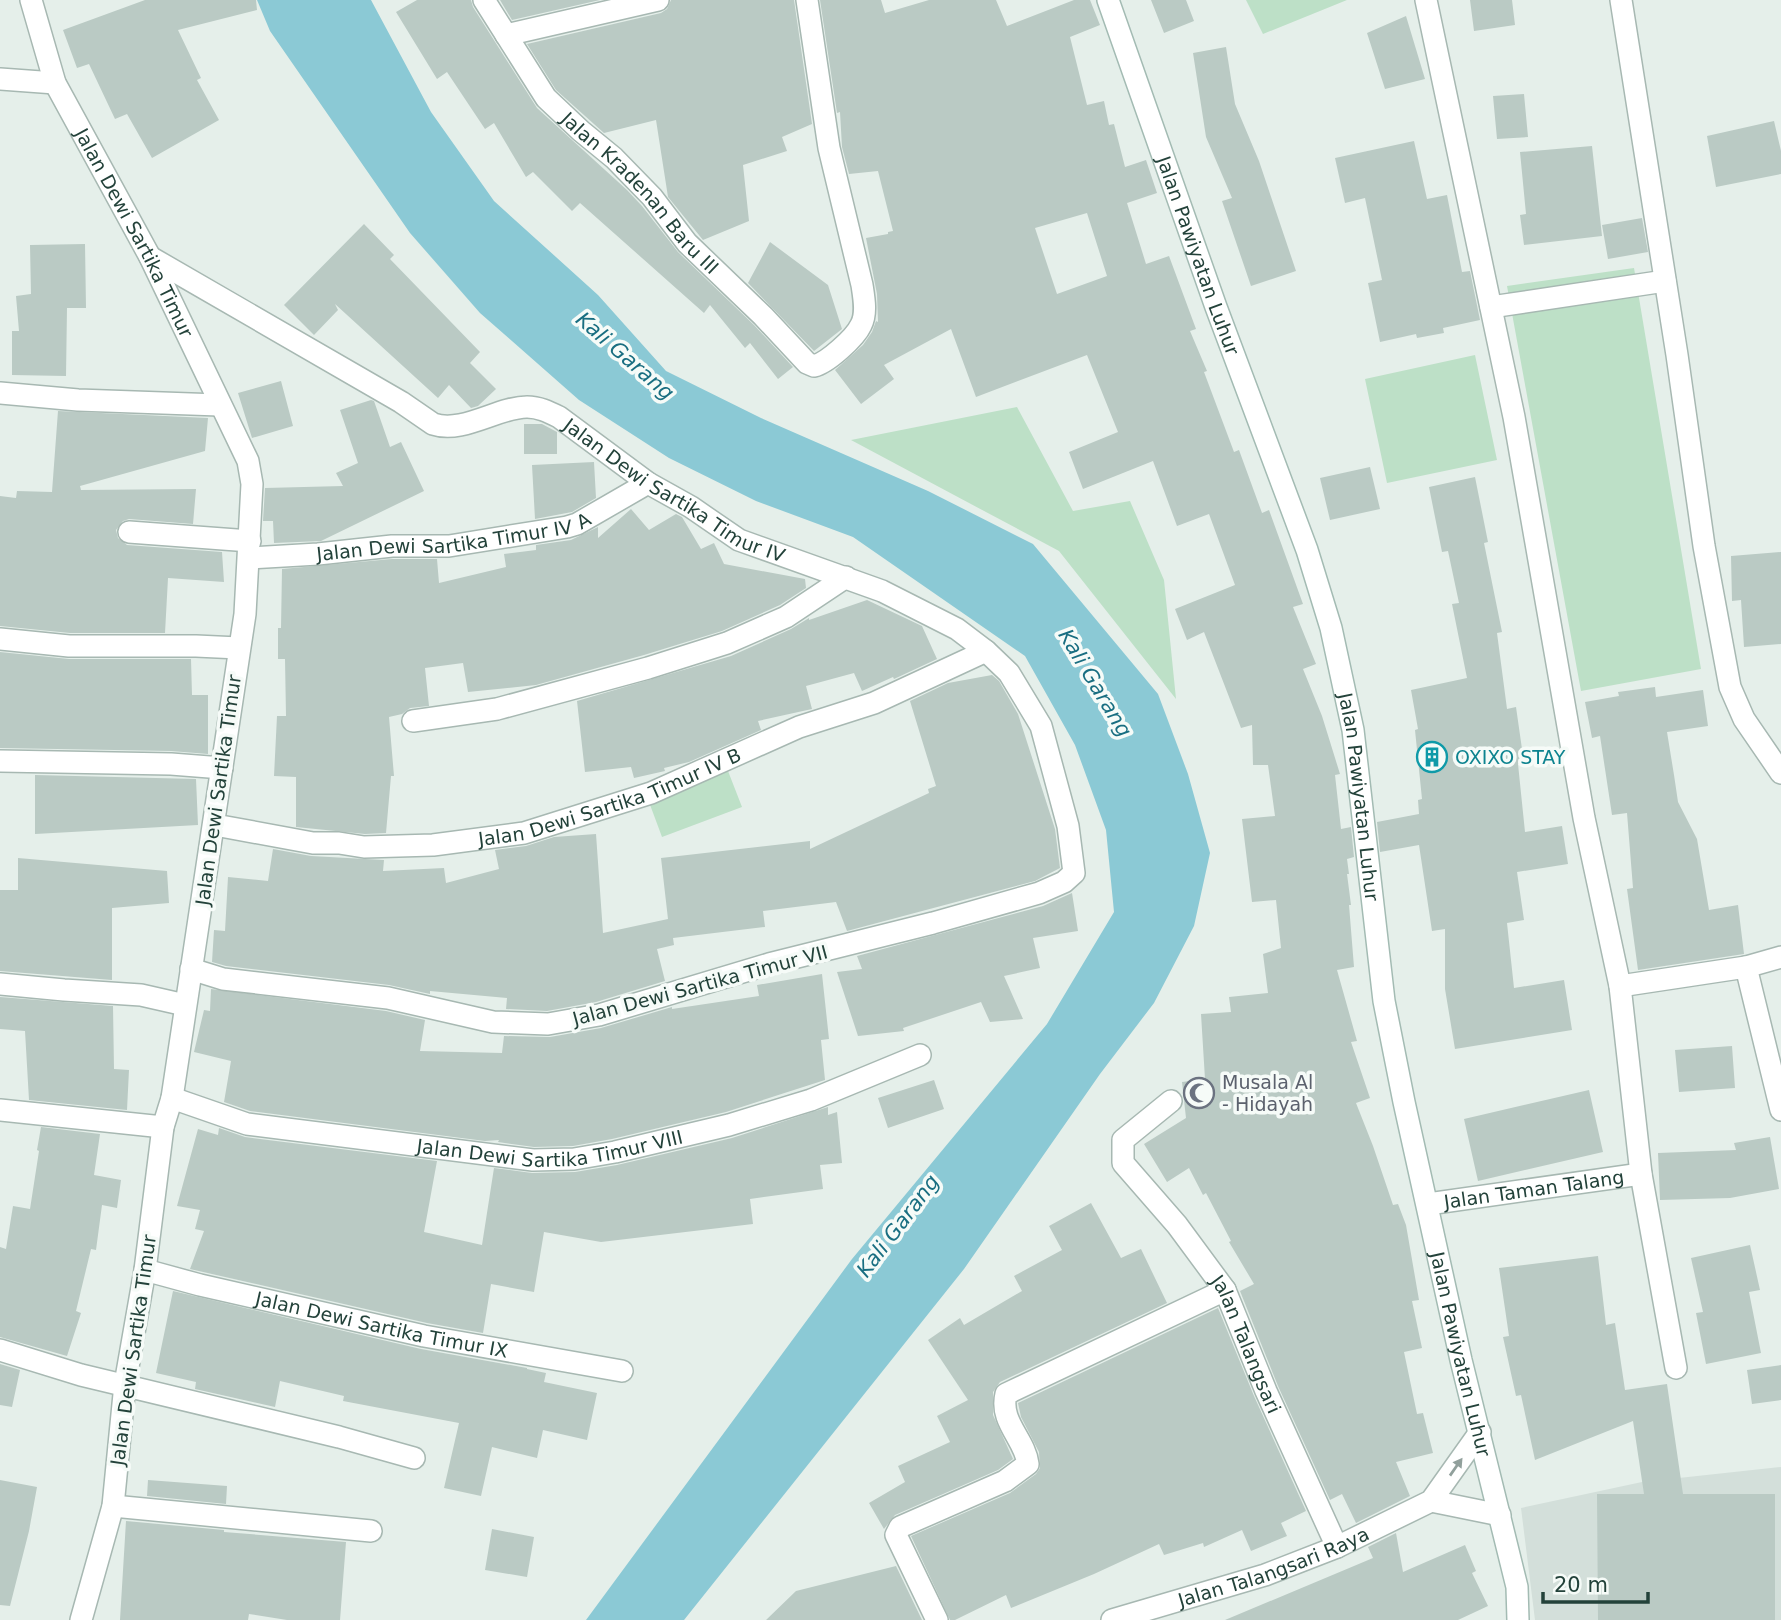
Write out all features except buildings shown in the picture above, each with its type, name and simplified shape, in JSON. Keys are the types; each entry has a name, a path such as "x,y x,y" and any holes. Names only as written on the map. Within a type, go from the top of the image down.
{"street":[{"name":"Jalan Dewi Sartika Timur","path":"31,0 55,83 150,257 248,461 252,484 250,550 215,825 172,1098 163,1127 145,1270 125,1384 113,1506 81,1620"},
{"name":"Jalan Kradenan Baru III","path":"484,0 546,98 614,158 652,197 687,243 763,316 807,363 814,366 830,359 861,325 865,308 830,148 807,0"},
{"path":"506,35 601,6 658,0"},
{"name":"Jalan Pawiyatan Luhur","path":"1108,0 1216,307 1307,550 1331,628 1353,730 1384,1001 1461,1360 1517,1587 1518,1620"},
{"path":"1426,0 1517,430 1584,818 1620,986 1641,1174 1676,1368"},
{"path":"1621,0 1704,546 1730,687 1744,719 1781,773"},
{"path":"0,79 55,83"},
{"name":"Jalan Dewi Sartika Timur IV","path":"150,257 401,402 433,424 460,425 525,407 542,409 559,417 648,483 691,507 739,540 882,591 957,629 1009,673 1041,726 1068,826 1074,873"},
{"path":"1491,307 1665,281"},
{"path":"0,393 78,400 219,405"},
{"name":"Jalan Dewi Sartika Timur IV A","path":"129,532 250,550 449,546 577,524 648,483"},
{"path":"413,721 497,709 611,679 714,647 786,617 846,577"},
{"path":"0,639 69,646 239,648"},
{"name":"Jalan Dewi Sartika Timur IV B","path":"215,825 295,841 364,847 433,845 524,833 651,793 799,727 874,703 986,651"},
{"path":"0,761 222,768"},
{"name":"Jalan Dewi Sartika Timur VII","path":"191,969 223,979 388,998 493,1022 548,1024 599,1015 769,964 933,923 1039,892 1064,883 1074,873"},
{"path":"1620,986 1746,967 1781,957"},
{"path":"1746,967 1781,1110"},
{"path":"0,984 141,995 185,1005"},
{"name":"Jalan Dewi Sartika Timur VIII","path":"172,1098 247,1124 533,1160 574,1159 729,1125 811,1100 920,1055"},
{"name":"Jalan Talangsari","path":"1171,1101 1123,1140 1123,1163 1177,1225 1225,1290 1266,1391 1337,1547"},
{"path":"0,1110 163,1127"},
{"name":"Jalan Taman Talang","path":"1427,1204 1641,1174"},
{"name":"Jalan Dewi Sartika Timur IX","path":"145,1270 424,1336 622,1371"},
{"path":"937,1620 896,1535 900,1527 1005,1481 1028,1464 1027,1456 1013,1432 1003,1405 1006,1394 1225,1290"},
{"path":"0,1350 81,1374 414,1458"},
{"name":"Jalan Talangsari Raya","path":"1112,1620 1265,1575 1337,1547 1431,1502 1480,1432"},
{"path":"1431,1502 1500,1514"},
{"path":"113,1506 371,1531"}],"shaded area":[{"path":"1781,1467 1781,1620 1535,1620 1521,1508 1642,1482"}],"green space":[{"path":"1246,0 1347,0 1263,34"},
{"path":"1634,268 1701,669 1581,691 1507,286"},
{"path":"1475,355 1497,460 1387,483 1365,379"},
{"path":"1017,407 1073,511 1130,501 1164,580 1176,699 1059,551 851,440"},
{"path":"728,771 742,807 662,837 649,802"}],"water":[{"name":"Kali Garang","path":"257,0 371,0 431,112 494,201 598,295 666,371 761,418 928,491 1033,544 1158,694 1188,774 1210,853 1194,926 1154,1003 1100,1074 964,1269 684,1620 586,1620 852,1259 1047,1024 1114,912 1106,830 1075,745 1025,656 853,537 756,501 669,458 579,400 480,313 410,233 270,31"}],"place":[{"name":"OXIXO STAY","path":"1432,757"},
{"name":"Musala Al - Hidayah","path":"1199,1093"}]}
